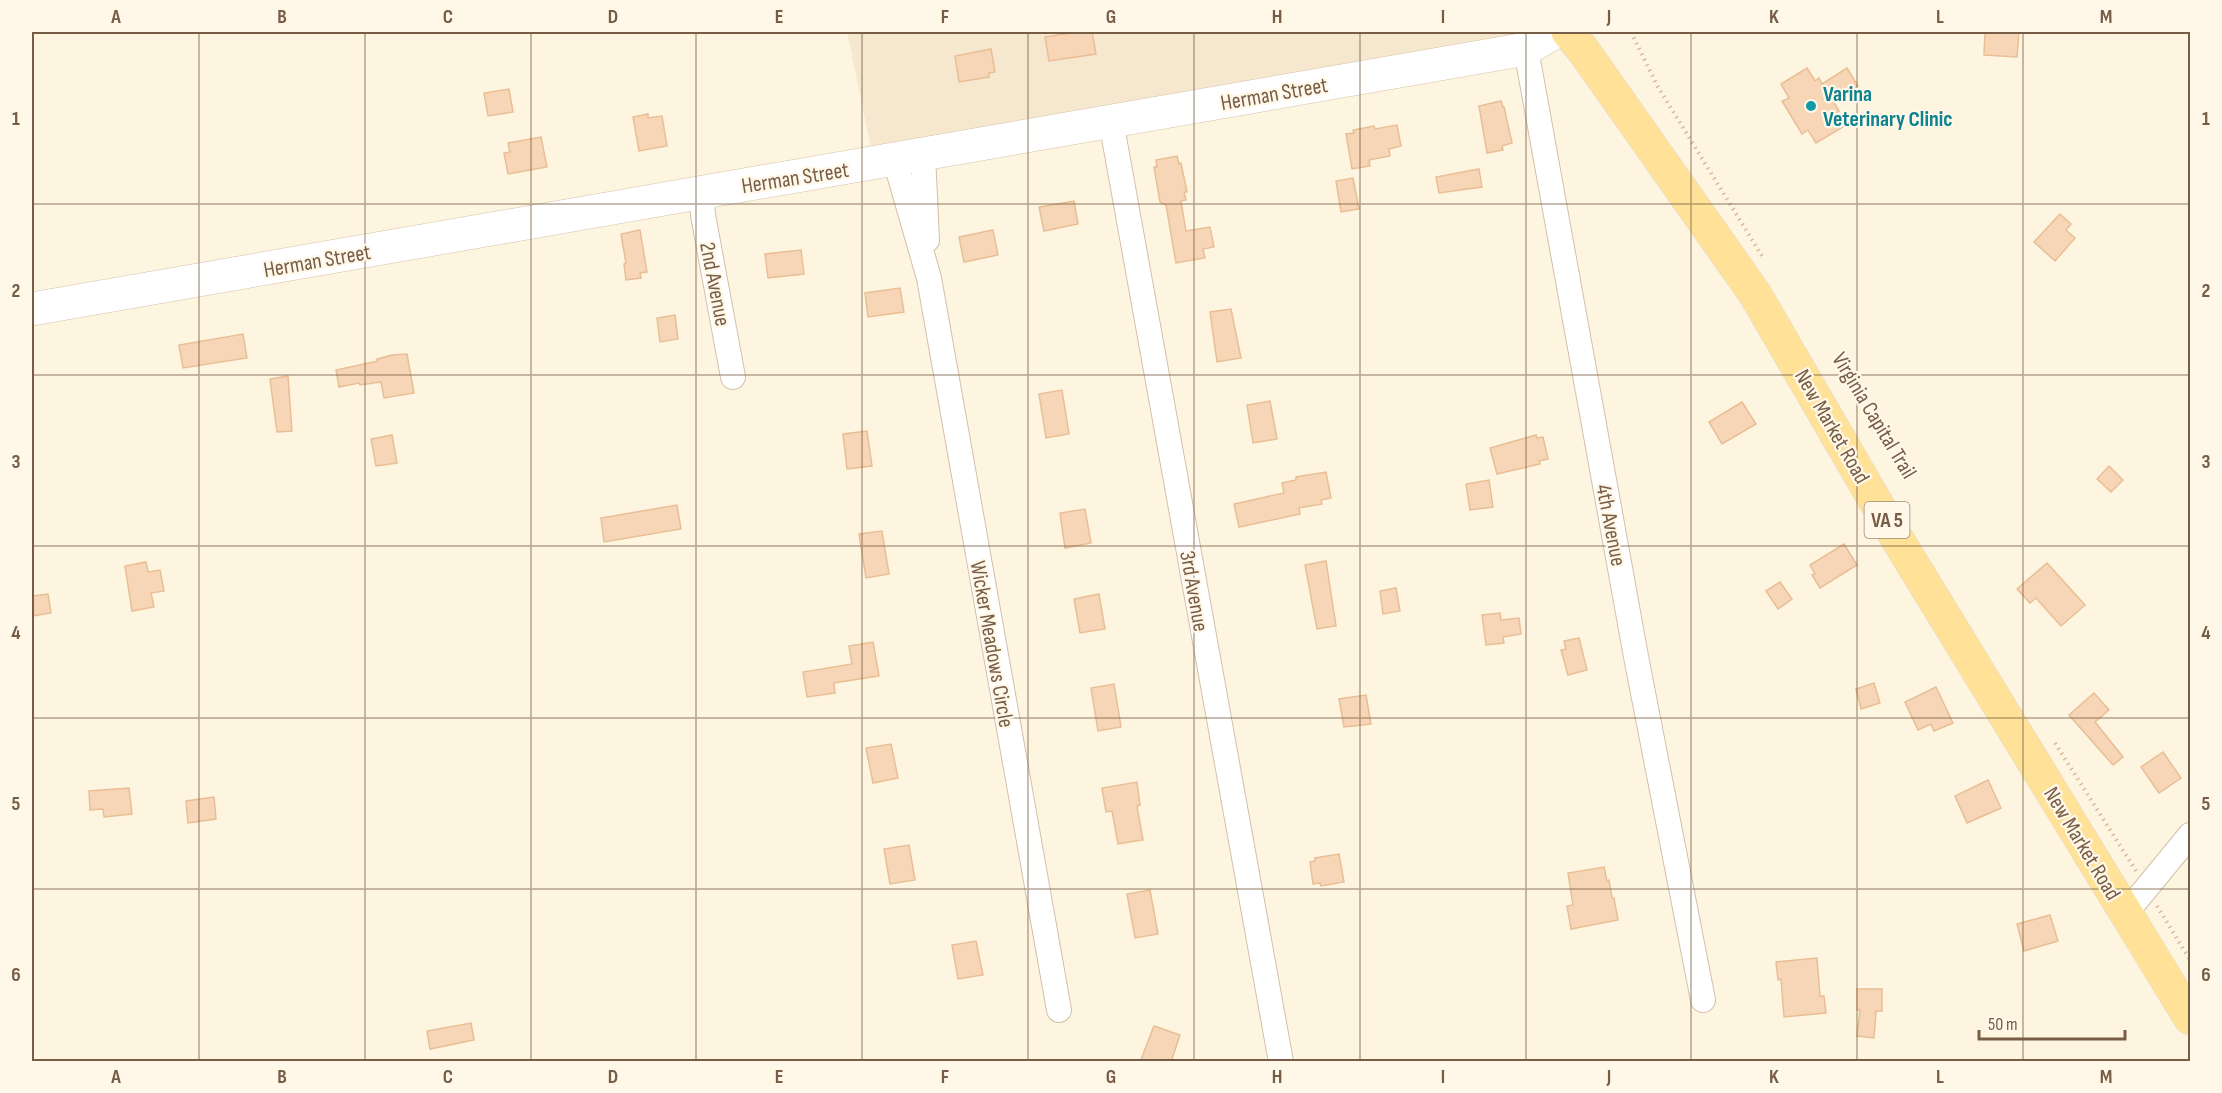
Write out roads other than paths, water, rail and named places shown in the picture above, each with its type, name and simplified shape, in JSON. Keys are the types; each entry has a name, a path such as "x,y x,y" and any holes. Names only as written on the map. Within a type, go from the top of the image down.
{"main road":[{"name":"New Market Road","path":"1568,32 1755,294 1896,537 2140,907 2190,1018"}],"street":[{"name":"Herman Street","path":"32,309 1526,49 1555,32"},
{"name":"4th Avenue","path":"1526,49 1636,662 1703,1000"},
{"name":"3rd Avenue","path":"1111,121 1281,1062"},
{"name":"Wicker Meadows Circle","path":"909,158 1059,1010"},
{"name":"2nd Avenue","path":"701,192 703,215 733,377"},
{"path":"2140,907 2190,836"}],"place":[{"name":"Varina Veterinary Clinic","path":"1811,106"}]}
